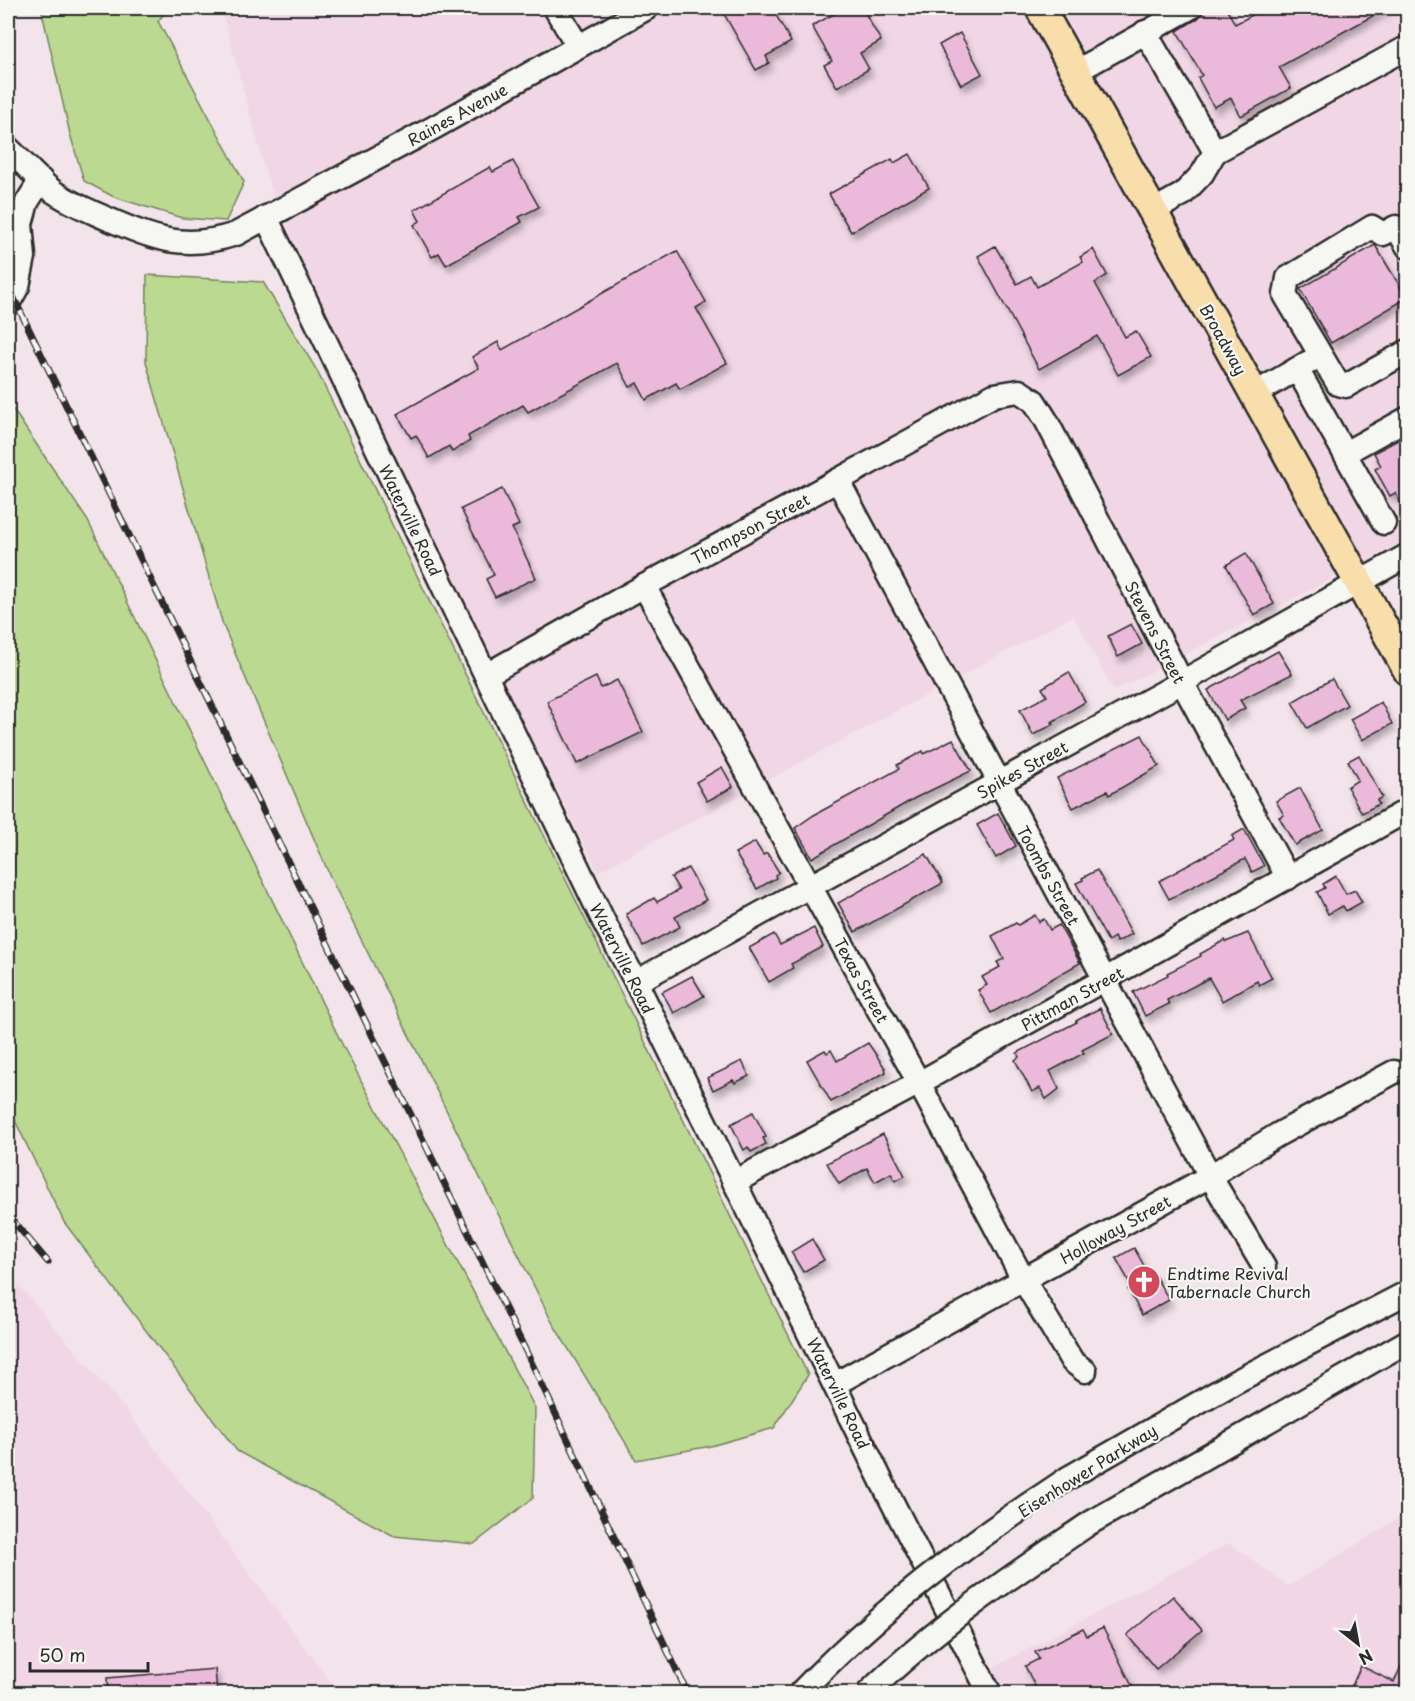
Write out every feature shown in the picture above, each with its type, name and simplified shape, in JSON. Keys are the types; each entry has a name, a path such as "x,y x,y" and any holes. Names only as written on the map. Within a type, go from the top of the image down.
{"main road":[{"name":"Broadway","path":"1040,8 1407,671"}],"street":[{"path":"555,8 578,46"},
{"name":"Raines Avenue","path":"8,148 55,192 94,213 145,235 174,242 202,243 218,240 236,234 435,127 647,8"},
{"path":"1076,72 1190,8"},
{"path":"1145,32 1215,152"},
{"path":"1153,211 1183,194 1202,174 1215,152 1407,47"},
{"path":"8,304 18,286 24,257 21,224 27,202 41,180"},
{"name":"Waterville Road","path":"266,217 605,924 990,1694"},
{"path":"1407,247 1396,227 1383,234 1372,227 1288,278 1285,295 1338,384 1346,386 1407,351"},
{"path":"1254,394 1320,356"},
{"path":"1297,369 1384,523"},
{"name":"Thompson Street","path":"486,675 994,395 1018,391"},
{"name":"Stevens Street","path":"1018,391 1034,400 1046,420 1182,682 1288,878"},
{"path":"1345,453 1407,418"},
{"name":"Toombs Street","path":"838,481 1210,1176 1264,1266"},
{"name":"Spikes Street","path":"636,982 1182,682 1407,555"},
{"name":"Texas Street","path":"644,586 919,1083 1023,1279 1072,1361 1085,1371"},
{"name":"Pittman Street","path":"734,1182 919,1083 1407,810"},
{"name":"Holloway Street","path":"835,1384 1210,1176 1279,1134 1394,1072"},
{"name":"Eisenhower Parkway","path":"799,1694 831,1661 897,1602 974,1542 1068,1478 1235,1382 1407,1292"},
{"path":"867,1694 961,1613 1090,1522 1407,1341"}],"shaded area":[{"path":"221,8 1407,8 1407,540 1114,691 1073,616 598,872 402,479 286,224 268,181"},
{"path":"8,1273 128,1412 339,1693 8,1693"},
{"path":"1407,1513 1407,1693 953,1694 954,1688 1229,1543 1289,1586"}],"green space":[{"path":"41,8 169,8 158,21 244,182 226,221 182,218 114,197 84,181 70,134"},
{"path":"147,275 263,282 316,369 808,1375 774,1428 711,1446 636,1460 552,1322 332,881 223,625 146,362"},
{"path":"8,402 88,521 345,1050 535,1408 533,1498 474,1544 394,1536 237,1451 64,1222 8,1106"}],"building":[{"path":"731,8 772,8 791,42 766,56 769,63 756,70 723,12"},
{"path":"836,8 862,8 881,41 860,53 869,69 837,87 824,65 832,61 812,26 839,11"},
{"path":"1203,8 1226,8 1235,24 1266,8 1387,8 1279,67 1291,88 1241,116 1231,98 1214,107 1198,78 1202,75 1177,31 1197,19 1202,14"},
{"path":"960,33 982,74 961,85 939,45"},
{"path":"910,154 929,188 851,232 829,194 892,159 894,163"},
{"path":"513,161 539,207 519,217 522,222 446,265 439,253 432,257 414,225 420,221 414,210 490,167 493,172"},
{"path":"1375,245 1407,298 1331,343 1300,289"},
{"path":"995,246 1017,284 1031,276 1037,287 1083,262 1080,257 1093,249 1107,275 1095,283 1125,337 1136,331 1151,357 1118,375 1097,336 1039,369 978,256"},
{"path":"677,251 706,302 696,308 727,363 680,389 676,383 646,400 637,383 630,387 617,363 528,412 523,405 468,436 470,441 452,452 449,446 429,458 416,435 411,438 397,414 479,368 472,357 498,342 502,350"},
{"path":"1407,435 1407,515 1395,493 1390,496 1375,469 1381,466 1374,453"},
{"path":"502,489 519,525 512,528 536,578 495,597 486,579 494,575 461,509"},
{"path":"1246,553 1274,604 1254,615 1226,565"},
{"path":"1131,624 1142,644 1118,657 1108,636"},
{"path":"1278,651 1292,674 1240,700 1245,708 1225,720 1208,690"},
{"path":"1069,672 1085,702 1052,722 1054,724 1033,735 1020,710 1047,696 1042,688"},
{"path":"596,677 601,688 617,680 643,732 577,764 547,701"},
{"path":"1332,679 1347,705 1307,728 1292,702"},
{"path":"1381,702 1392,724 1362,740 1350,719"},
{"path":"1142,735 1159,766 1109,795 1107,791 1073,808 1057,778"},
{"path":"953,739 971,771 915,798 812,858 795,828 814,815 899,769 897,765"},
{"path":"1359,755 1382,797 1377,800 1379,804 1362,813 1347,787 1358,780 1348,761"},
{"path":"722,767 733,787 707,801 696,782"},
{"path":"1300,788 1323,830 1295,845 1279,817 1284,815 1276,801"},
{"path":"998,813 1016,846 996,858 977,825"},
{"path":"1244,829 1264,866 1252,872 1245,859 1169,899 1159,881 1234,840 1232,836"},
{"path":"755,842 763,855 767,853 779,872 775,875 776,878 757,889 735,853"},
{"path":"926,854 943,883 855,932 838,903"},
{"path":"688,868 706,900 675,917 680,927 643,946 626,914 654,898 657,902 679,890 671,877"},
{"path":"1097,870 1132,934 1117,942 1114,937 1108,941 1076,883"},
{"path":"1336,876 1346,894 1355,890 1362,902 1346,911 1343,906 1328,914 1317,892 1325,888 1323,884"},
{"path":"1035,915 1039,922 1044,919 1050,930 1059,925 1080,963 991,1013 978,990 987,985 982,977 1000,967 997,962 1004,959 992,936"},
{"path":"814,928 823,947 791,964 793,968 769,982 749,948 774,934 780,945"},
{"path":"1248,933 1272,978 1259,985 1257,981 1222,1001 1209,978 1167,1000 1169,1004 1145,1016 1133,992 1168,975 1167,973 1201,956 1200,954 1225,940 1226,942"},
{"path":"692,976 704,996 674,1013 662,992"},
{"path":"1100,1008 1113,1034 1082,1050 1084,1053 1050,1071 1059,1089 1046,1099 1040,1088 1032,1092 1015,1060 1019,1057 1017,1053"},
{"path":"868,1043 886,1072 831,1102 807,1060 825,1050 827,1053 831,1050 837,1061"},
{"path":"742,1061 749,1076 735,1083 733,1080 713,1090 707,1078"},
{"path":"753,1112 766,1137 763,1138 766,1144 751,1152 748,1147 744,1150 731,1124"},
{"path":"883,1134 905,1176 895,1181 891,1173 875,1182 867,1168 839,1184 827,1163"},
{"path":"812,1239 824,1260 803,1272 791,1252"},
{"name":"Endtime Revival Tabernacle Church","path":"1134,1248 1150,1276 1154,1274 1169,1300 1142,1315 1128,1289 1132,1287 1116,1258"},
{"path":"1173,1596 1202,1630 1156,1669 1127,1635"},
{"path":"1103,1628 1136,1694 1039,1694 1025,1666 1039,1659 1035,1652 1083,1629 1087,1636"},
{"path":"1407,1653 1407,1694 1348,1694 1361,1666 1394,1682"},
{"path":"215,1669 217,1694 108,1694 107,1678"}],"railway":[{"path":"8,286 535,1370 688,1694"},
{"path":"8,1215 48,1262"}],"place":[{"name":"Endtime Revival Tabernacle Church","path":"1144,1282"}]}
